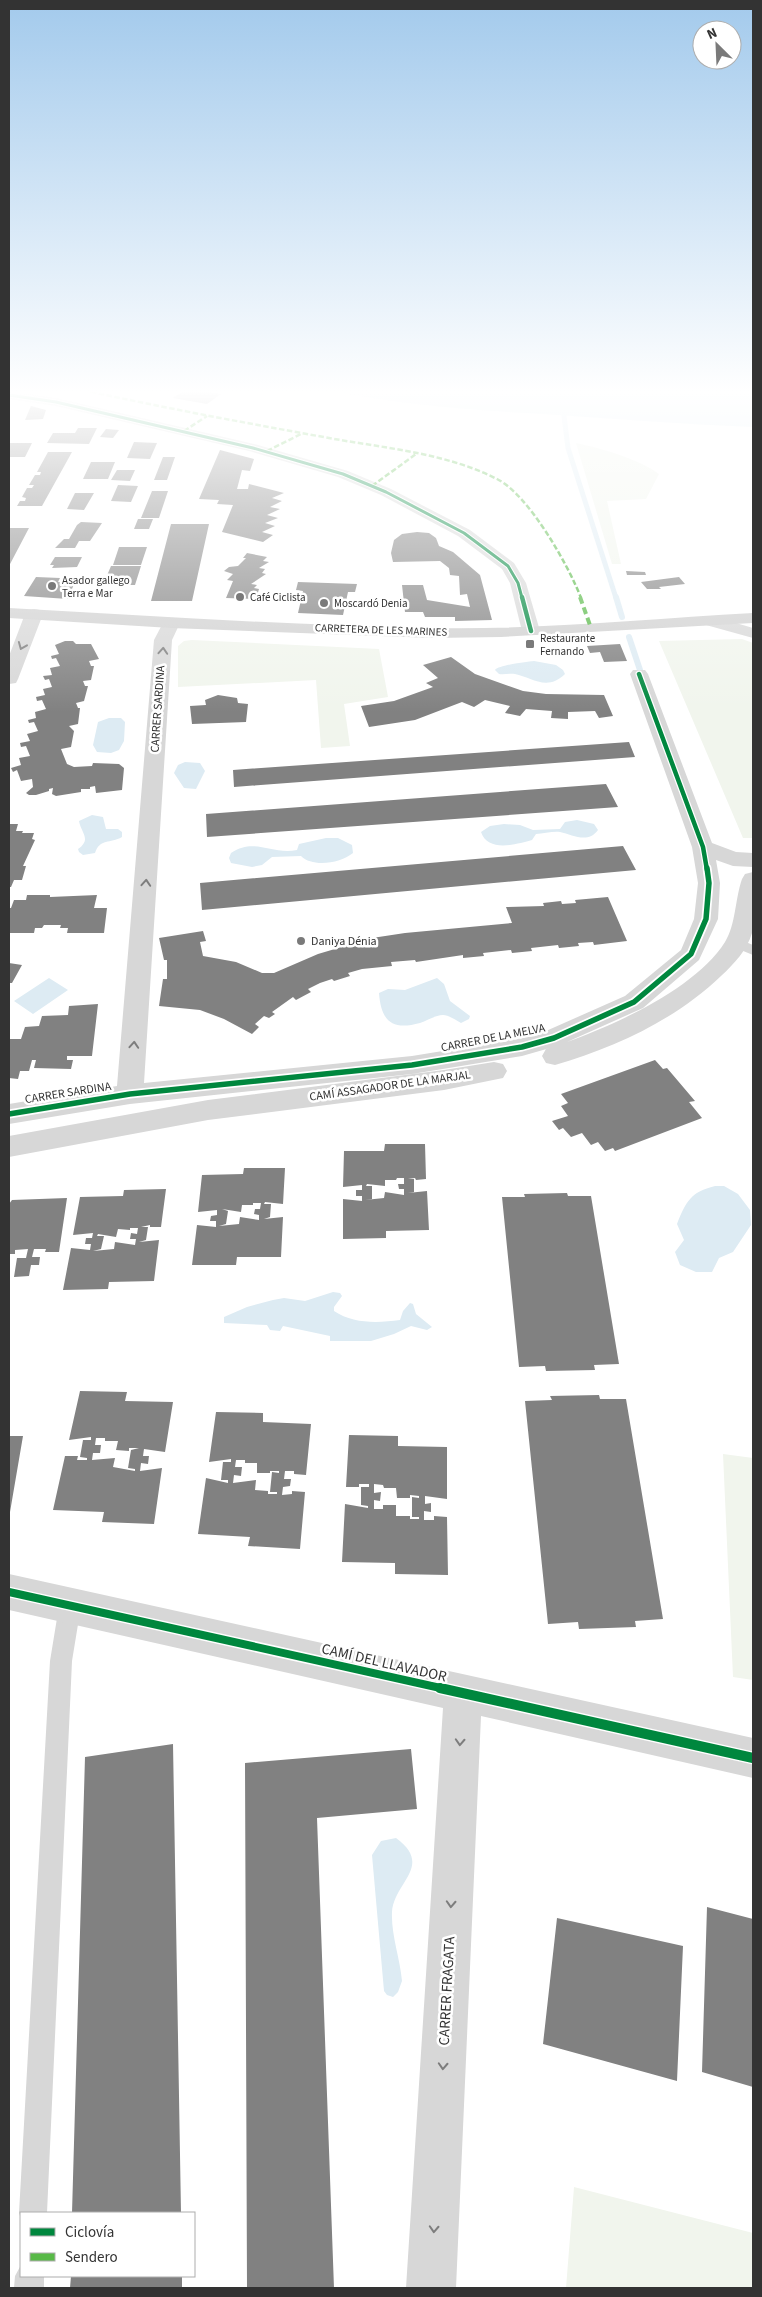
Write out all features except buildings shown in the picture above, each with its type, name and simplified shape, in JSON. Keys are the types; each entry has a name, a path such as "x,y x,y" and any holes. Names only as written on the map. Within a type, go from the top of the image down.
{"main road":[{"name":"CARRETERA DE LES MARINES","path":"9,613 171,623 433,632 531,631 753,618"}],"street":[{"path":"396,497 464,533 508,566 518,583 531,631"},
{"path":"9,678 34,614"},
{"path":"712,621 753,633"},
{"name":"CARRER SARDINA","path":"9,1114 130,1094 163,640 171,623"},
{"name":"CARRER DE LA MELVA","path":"130,1094 422,1063 522,1047 582,1027 634,1002 690,954 706,919 709,883 703,847 640,674"},
{"path":"703,847 733,859 753,860"},
{"path":"745,947 742,928 753,879"},
{"name":"CAMÍ ASSAGADOR DE LA MARJAL","path":"9,1147 208,1110 444,1080 551,1058 649,1019 689,992 715,968 745,947"},
{"name":"CAMÍ DEL LLAVADOR","path":"9,1592 753,1758"},
{"name":"CARRER FRAGATA","path":"431,2288 463,1693"}],"lane":[{"path":"33,2212 61,1661 70,1606"}],"shaded area":[{"path":"592,497 647,497 646,499 607,501 621,564 612,564"},
{"path":"742,639 753,643 753,838 743,838 659,641"},
{"path":"184,641 379,649 388,697 344,704 350,746 321,748 316,680 178,687 178,646"},
{"path":"534,661 556,665 565,674 552,682 545,683 515,674 499,674 495,670 507,665"},
{"path":"109,718 121,718 125,722 124,741 119,750 111,753 97,752 93,745 98,722"},
{"path":"185,762 200,763 205,771 196,789 184,788 174,773 178,765"},
{"path":"92,815 103,817 106,829 118,829 122,832 122,837 103,843 97,848 95,853 83,855 78,849 85,839 79,821"},
{"path":"577,820 594,824 598,830 590,837 585,838 560,832 536,834 532,840 511,845 490,843 481,832 490,826 504,824 520,825 533,830 560,829 565,822"},
{"path":"326,838 338,838 352,845 353,853 342,859 327,863 313,862 301,856 272,857 262,865 252,867 231,863 229,858 231,853 248,846 288,851 297,850 299,844"},
{"path":"49,978 68,990 33,1014 14,1001"},
{"path":"437,978 444,984 450,1001 470,1016 469,1019 461,1023 447,1016 440,1015 410,1025 395,1024 389,1021 382,1010 379,993 388,989 405,990"},
{"path":"715,1186 724,1186 738,1194 750,1210 751,1225 733,1252 719,1258 712,1272 696,1272 680,1265 675,1252 684,1240 677,1224 683,1209 690,1199 700,1191"},
{"path":"333,1292 340,1293 342,1296 334,1307 334,1311 349,1318 366,1322 400,1320 403,1311 410,1303 413,1304 416,1314 432,1327 427,1330 411,1326 394,1334 371,1341 330,1341 330,1336 283,1326 280,1331 270,1330 267,1325 224,1323 224,1317 247,1307 284,1298 305,1301"},
{"path":"723,1454 753,1458 753,1680 733,1677"},
{"path":"396,1838 407,1848 412,1857 412,1866 394,1901 392,1912 402,1981 398,1992 393,1997 387,1995 384,1991 372,1855 381,1841"},
{"path":"574,2187 753,2233 753,2288 566,2288"}],"waterway":[{"path":"584,497 616,598"},
{"path":"616,597 622,617"},
{"path":"629,637 640,670"}],"marked path":[{"path":"520,497 555,546 573,577 591,628"}],"cycle path":[{"path":"396,497 464,533 508,566 518,583 531,631"},
{"path":"9,1114 130,1094 412,1065 522,1047 554,1038 634,1002 691,954 706,919 709,883 703,847 639,674"},
{"path":"9,1592 753,1758"}],"place":[{"name":"Asador gallego Terra e Mar","path":"52,586"},
{"name":"Café Ciclista","path":"240,597"},
{"name":"Moscardó Denia","path":"324,603"},
{"name":"Restaurante Fernando","path":"530,644"},
{"name":"Daniya Dénia","path":"301,941"}]}
